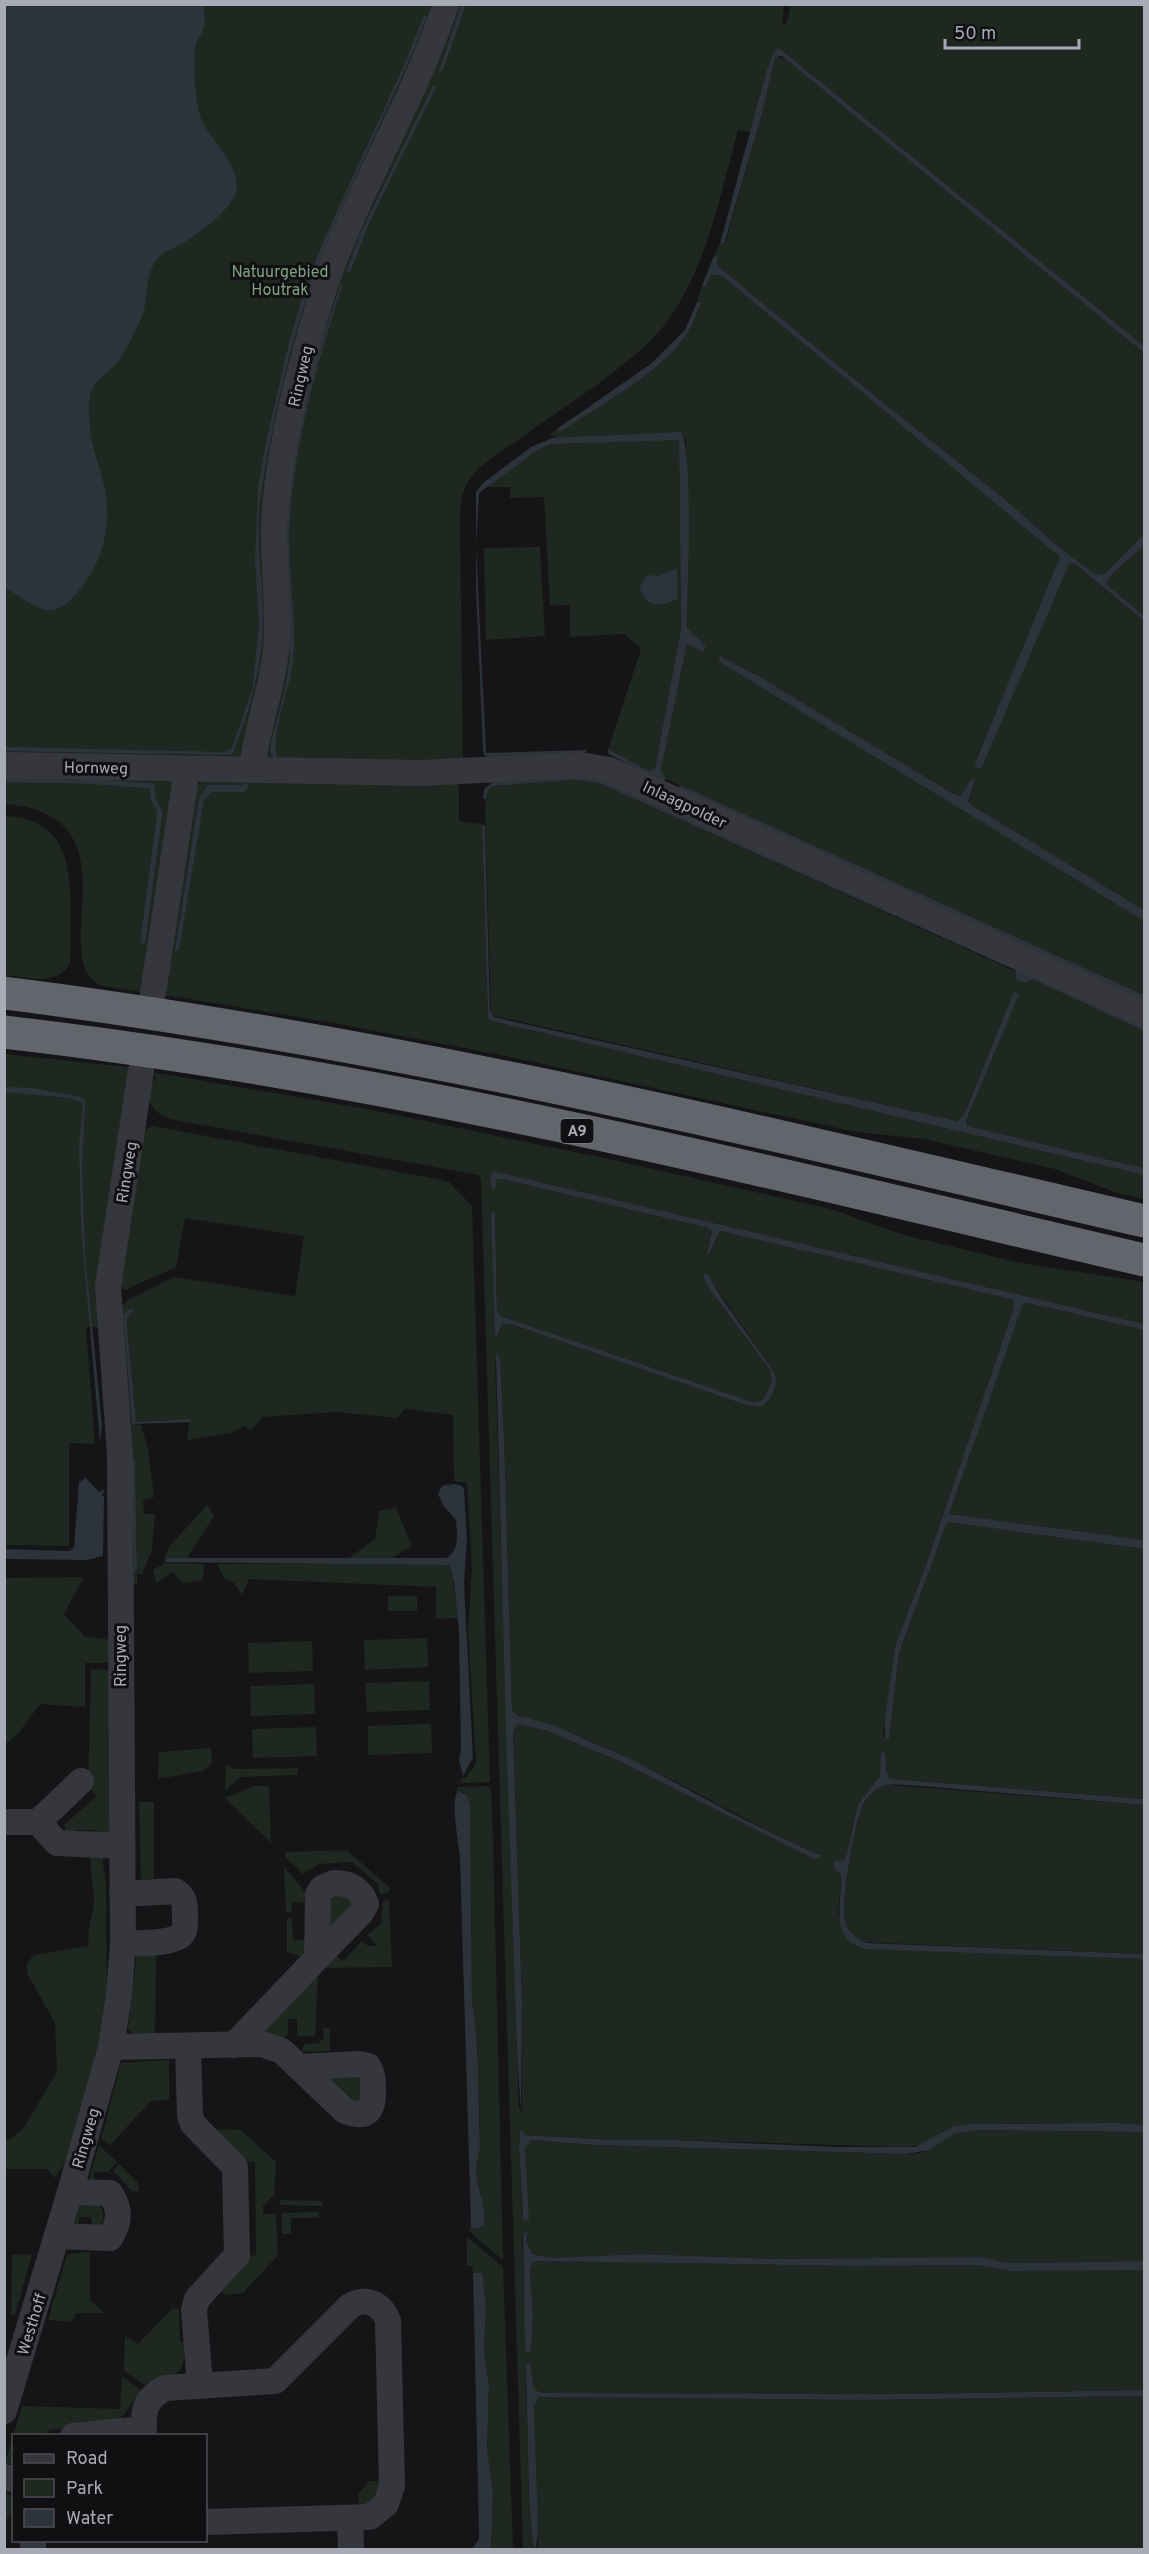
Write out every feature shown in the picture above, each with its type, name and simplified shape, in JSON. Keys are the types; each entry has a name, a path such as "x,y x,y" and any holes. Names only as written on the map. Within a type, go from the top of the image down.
{"highway":[{"name":"A9","path":"4,993 176,1017 442,1064 716,1121 1144,1221"},
{"name":"A9","path":"4,1032 207,1060 457,1105 717,1160 1144,1260"}],"street":[{"name":"Ringweg","path":"252,770 255,748 267,705 276,648 274,534 279,478 306,352 329,273 413,90 446,4"},
{"name":"Hornweg","path":"4,765 187,770"},
{"name":"Inlaagpolder","path":"187,770 422,773 565,765 609,770 1144,1014"},
{"path":"153,993 187,770"},
{"name":"Ringweg","path":"57,2236 111,2047 119,1995 123,1944 120,1456 108,1286 141,1071"},
{"path":"4,1822 38,1822 81,1781"},
{"path":"38,1822 57,1843 121,1846"},
{"path":"122,1894 176,1891 182,1895 185,1903 185,1924 182,1934 174,1940 123,1944"},
{"path":"234,2045 317,1958"},
{"path":"188,2046 190,2116 193,2124 235,2167 237,2255 197,2299 194,2310 200,2385"},
{"path":"111,2047 272,2046 282,2051 299,2067"},
{"path":"57,2236 110,2238 118,2225 118,2204 110,2193 70,2192"},
{"name":"Westhoff","path":"4,2411 57,2236"},
{"path":"108,2434 143,2432 143,2411 150,2397 165,2388 275,2381 350,2306 362,2301 375,2304 385,2313 388,2321 392,2486 386,2504 370,2517 207,2522"},
{"path":"350,2518 351,2550"}],"green space":[{"name":"Natuurgebied Houtrak","path":"5,5 784,5 782,25 786,24 791,5 1144,5 1144,346 779,48 766,72 750,132 738,130 715,215 695,273 665,324 646,345 616,370 488,461 472,476 466,486 461,502 460,519 463,762 394,762 241,756 237,760 5,759"},
{"path":"775,56 787,59 1144,353 1144,534 1103,575 1094,575 1056,545 1007,501 870,392 715,262 720,255 713,258 720,244 725,244 762,114"},
{"path":"710,275 721,275 726,279 1061,557 974,766 994,739 1017,680 1069,564 1074,563 1144,621 1144,910 971,805 968,801 975,781 971,779 961,797 957,796 760,677 722,656 718,660 1144,921 1144,995 666,779 661,770 687,644 703,652 706,646 687,628 686,439 556,438 549,434 557,429 560,432 627,389 660,364 687,333 702,304 697,302 702,286 706,287"},
{"path":"679,439 681,629 655,768 649,771 608,749 641,649 624,634 570,637 570,605 550,606 544,497 510,498 510,487 486,487 539,449 553,444"},
{"path":"1144,546 1144,616 1106,584 1113,573"},
{"path":"540,547 545,636 486,640 484,548"},
{"path":"4,772 171,778 173,782 141,992 103,986 87,972 81,949 83,890 81,860 70,834 46,814 5,804"},
{"path":"205,779 456,782 459,785 459,821 482,824 488,1019 492,1021 1144,1175 1144,1199 1120,1194 1055,1169 924,1139 856,1132 515,1058 345,1025 159,994 197,785"},
{"path":"576,780 601,784 1015,971 1018,980 1025,983 1029,979 1034,980 1144,1031 1144,1168 967,1126 966,1121 1018,994 1014,993 964,1115 957,1121 491,1015 485,806 488,790 493,786"},
{"path":"5,816 25,819 41,825 52,835 66,861 71,895 70,964 57,976 40,979 5,975"},
{"path":"5,1054 136,1068 102,1328 86,1327 95,1444 69,1443 69,1546 5,1545"},
{"path":"152,1072 372,1110 604,1158 831,1209 900,1234 1016,1262 1144,1282 1144,1324 493,1171 490,1178 490,1189 492,1190 497,1179 502,1179 708,1228 712,1232 708,1248 709,1257 720,1231 1014,1300 1014,1307 926,1565 896,1643 883,1737 889,1738 899,1653 947,1522 1144,1549 1144,1799 891,1779 887,1774 886,1754 880,1776 858,1804 846,1857 836,1861 833,1867 841,1875 838,1915 854,1943 919,1950 1144,1959 1144,2125 1019,2123 954,2126 922,2145 905,2147 613,2140 526,2135 520,2131 519,2135 522,2216 527,2221 525,2149 531,2140 596,2145 906,2154 921,2153 954,2134 978,2130 1144,2132 1144,2261 1006,2263 982,2257 777,2259 640,2254 551,2258 532,2254 526,2241 528,2235 523,2233 522,2235 526,2351 531,2352 533,2318 530,2268 534,2261 855,2266 978,2265 1009,2271 1144,2270 1144,2390 912,2394 542,2393 534,2389 530,2363 526,2365 526,2378 529,2497 533,2545 536,2548 538,2545 534,2406 539,2397 861,2400 1144,2396 1144,2549 523,2549 481,1179 479,1175 169,1119 156,1111 148,1096 148,1074 157,1081","holes":["492,1212 495,1217 499,1316 753,1402 762,1401 772,1382 770,1370 717,1300 706,1273 774,1372 771,1395 765,1402 753,1407 511,1324 502,1324 499,1334 495,1334","495,1358 500,1359 504,1437 512,1711 541,1724 576,1735 637,1762 818,1854 814,1859 617,1760 545,1730 517,1724 513,1732 522,2002 522,2111 519,2108"]},
{"path":"152,1126 437,1179 449,1182 472,1206 490,1782 460,1783 461,1778 465,1778 476,1764 468,1628 472,1569 467,1483 454,1481 453,1415 405,1409 397,1418 336,1412 262,1417 251,1431 244,1426 232,1433 187,1440 190,1419 136,1422 127,1324 127,1318 133,1311 122,1321 132,1424 141,1425 148,1449 154,1497 143,1500 144,1514 155,1514 152,1550 142,1574 137,1574 137,1584 131,1586 117,1311 128,1300 174,1277 295,1296 304,1236 185,1218 176,1267 125,1290 116,1282 141,1132","holes":["133,1459 135,1459 137,1568 133,1568"]},
{"path":"1028,1303 1144,1330 1144,1540 949,1514 1017,1319 1023,1304"},
{"path":"207,1505 214,1516 187,1558 165,1558 168,1548"},
{"path":"396,1508 412,1546 390,1559 349,1558 375,1539 379,1511"},
{"path":"165,1563 205,1564 202,1580 183,1583 172,1572 156,1583 153,1570"},
{"path":"446,1563 450,1565 452,1571 458,1618 436,1619 436,1587 249,1579 242,1595 234,1583 224,1578 217,1564"},
{"path":"84,1577 64,1614 84,1636 112,1640 111,1663 85,1663 85,1707 40,1704 17,1735 5,1744 5,1578"},
{"path":"388,1596 417,1596 417,1611 388,1611"},
{"path":"427,1638 428,1667 365,1670 364,1640"},
{"path":"312,1641 313,1671 249,1673 248,1643"},
{"path":"91,1669 113,1670 111,1827 106,1837 95,1838 94,1830 75,1830 74,1837 61,1835 66,1829 64,1825 97,1796 88,1786"},
{"path":"429,1681 430,1710 367,1712 365,1683"},
{"path":"314,1684 315,1714 251,1716 250,1686"},
{"path":"431,1724 432,1753 368,1755 368,1726"},
{"path":"316,1727 317,1756 253,1758 252,1729"},
{"path":"211,1748 212,1763 203,1771 158,1779 159,1752"},
{"path":"226,1764 234,1769 298,1768 297,1775 240,1777 225,1791"},
{"path":"891,1785 1144,1805 1144,1954 862,1942 849,1930 845,1921 849,1861 865,1802 876,1790"},
{"path":"254,1786 269,1786 271,1843 225,1798"},
{"path":"487,1786 491,1790 493,1837 503,2260 468,2230 471,2226 474,2229 484,2225 484,2217 476,2171 480,2148 478,2055 472,2002 470,1805 467,1795 463,1792 456,1793 458,1787"},
{"path":"139,1802 154,1802 154,1880 141,1879"},
{"path":"347,1850 390,1888 388,1893 380,1894 378,1884 352,1862 319,1864 303,1874 285,1857 285,1852"},
{"path":"90,1854 102,1856 106,1883 107,2004 88,2092 68,2158 55,2178 47,2169 5,2169 4,2143 23,2129 57,2072 55,2023 27,1973 27,1963 34,1955 89,1946 94,1898"},
{"path":"284,1867 306,1893 304,1903 292,1902 291,1913 286,1912"},
{"path":"329,1891 353,1900 353,1909 323,1940"},
{"path":"389,1900 392,1967 317,1968 332,1952 343,1961 362,1941 368,1946 377,1946 367,1935 381,1924 383,1901"},
{"path":"287,1918 292,1918 293,1939 306,1940 305,1958 287,1952"},
{"path":"137,1954 156,1954 155,2034 132,2033 128,2029"},
{"path":"318,1975 315,2036 297,2036 297,2019 288,2019 288,2034 281,2042 262,2035 310,1976"},
{"path":"323,2028 330,2028 330,2051 301,2052 305,2044 319,2043 324,2037"},
{"path":"169,2060 169,2100 151,2101 110,2145 101,2139 121,2063"},
{"path":"314,2071 363,2076 362,2102 358,2105"},
{"path":"205,2129 241,2130 276,2162 274,2195 263,2206 263,2214 276,2214 278,2255 243,2293 227,2295 215,2288 248,2256 256,2255 255,2162 239,2163"},
{"path":"99,2145 117,2162 108,2172 94,2172 94,2186 88,2183"},
{"path":"119,2164 138,2183 139,2191 132,2191 113,2171"},
{"path":"81,2200 97,2202 100,2206 103,2221 100,2229 93,2231 91,2217 79,2217 79,2232 73,2230"},
{"path":"280,2200 322,2201 322,2206 280,2205"},
{"path":"319,2212 319,2218 291,2218 291,2234 282,2234 282,2213"},
{"path":"467,2237 503,2267 513,2549 491,2549 493,2492 487,2448 489,2384 484,2353 486,2305 482,2274 473,2273 472,2266 467,2266"},
{"path":"90,2252 90,2300 104,2313 76,2313 72,2322 48,2320 67,2254"},
{"path":"32,2254 15,2315 11,2315 12,2255"},
{"path":"173,2308 179,2309 180,2343 184,2342 183,2365 176,2374 145,2385 124,2371 125,2336 138,2344"},
{"path":"122,2376 141,2390 118,2423 50,2430 45,2434 14,2434 22,2406 120,2409"},
{"path":"12,2440 12,2464 5,2463"},
{"path":"370,2481 382,2481 373,2503 359,2507 358,2494"},
{"path":"4,2493 12,2495 12,2513 7,2518 6,2550"}],"water":[{"path":"4,5 204,5 205,24 194,55 198,109 204,125 230,163 237,182 236,192 221,214 182,244 164,253 153,265 148,280 144,311 133,337 118,361 99,379 90,393 92,443 106,496 105,538 96,564 81,588 70,600 51,610 35,606 5,588"},
{"path":"461,5 466,5 442,72 439,71"},
{"path":"424,15 427,16 416,45 322,255 303,310 282,384 260,502 259,536 263,621 258,672 233,753 231,755 5,751 5,747 225,752 232,748 253,687 259,624 255,562 258,488 288,347 301,301 322,244 404,65"},
{"path":"779,48 1144,346 1144,353 782,56 775,57 762,114 724,244 720,244 766,72 775,50"},
{"path":"433,86 436,87 370,221 350,273 346,272 361,232"},
{"path":"719,254 716,262 718,266 1094,574 1103,575 1144,534 1144,546 1113,573 1106,584 1144,616 1144,621 1074,563 1069,564 981,769 974,766 1060,557 721,275 711,275 706,287 702,286 713,258"},
{"path":"341,283 343,284 307,407 295,470 289,533 294,628 293,660 276,736 277,758 274,758 270,752 271,742 285,690 290,657 285,542 289,487 313,369"},
{"path":"697,302 702,303 687,333 660,363 627,389 560,432 557,429 652,363 685,330"},
{"path":"681,432 685,445 689,494 687,628 706,646 703,652 687,644 661,770 666,779 662,782 607,753 608,749 649,771 655,768 681,629 679,440 552,444 539,449 479,493 476,546 476,492 483,483 531,447 552,438"},
{"path":"476,546 486,753 587,750 586,752 487,757 484,755"},
{"path":"677,568 678,599 660,605 646,600 639,588 647,575 658,576"},
{"path":"721,656 760,677 957,796 961,796 971,779 975,780 968,801 971,805 1144,910 1144,921 718,661"},
{"path":"577,776 600,778 1144,1026 1144,1031 1034,980 1025,983 1017,980 1015,970 601,784 576,780 493,786 488,790 486,800 483,798 484,789 493,782"},
{"path":"247,783 249,785 245,792 212,792 204,799 179,950 175,952 199,798 208,785"},
{"path":"680,785 1144,995 1144,1001 676,790"},
{"path":"482,824 485,826 490,1011 494,1017 957,1121 964,1115 1014,992 1019,994 966,1121 967,1126 1144,1168 1144,1175 488,1019"},
{"path":"5,1087 33,1088 82,1097 85,1101 82,1167 85,1256 102,1424 100,1442 81,1226 79,1144 83,1103 69,1098 5,1092"},
{"path":"493,1171 1144,1324 1144,1330 1028,1303 1023,1304 949,1514 1144,1540 1144,1549 947,1522 899,1653 889,1739 885,1739 885,1717 896,1643 926,1565 1014,1307 1014,1300 720,1231 708,1257 712,1232 708,1228 502,1179 497,1179 495,1189 491,1190 490,1178"},
{"path":"491,1212 495,1213 497,1310 500,1316 753,1402 762,1401 772,1382 770,1370 710,1290 703,1275 707,1273 721,1297 774,1372 775,1387 768,1401 759,1407 746,1405 511,1324 502,1324 498,1335 495,1336"},
{"path":"131,1308 133,1311 127,1318 127,1324 136,1422 190,1419 191,1422 132,1424 123,1315"},
{"path":"496,1355 500,1359 504,1437 512,1711 519,1716 550,1724 631,1759 741,1818 821,1856 814,1859 617,1760 545,1730 517,1724 513,1732 522,2002 521,2112 506,1731"},
{"path":"132,1459 135,1459 137,1568 134,1571"},
{"path":"86,1478 99,1492 105,1489 102,1495 104,1497 103,1556 87,1560 5,1559 5,1549 70,1551 74,1547 79,1482"},
{"path":"454,1484 462,1486 464,1490 467,1540 464,1582 473,1758 463,1776 459,1760 461,1749 459,1633 450,1565 164,1562 166,1558 446,1558 456,1547 456,1520 443,1505 438,1494 442,1486"},
{"path":"883,1751 886,1757 887,1773 891,1779 1144,1799 1144,1805 922,1786 881,1787 868,1797 860,1812 849,1862 844,1912 846,1925 857,1938 867,1943 1144,1954 1144,1959 866,1949 854,1944 841,1928 841,1875 833,1867 835,1861 846,1857 858,1804 880,1776"},
{"path":"458,1791 467,1795 470,1805 472,2002 478,2055 480,2144 476,2171 485,2218 484,2225 474,2229 471,2226 460,1858 455,1813"},
{"path":"1117,2123 1144,2125 1144,2132 978,2130 954,2134 929,2150 906,2154 596,2145 531,2140 525,2149 529,2219 524,2222 523,2220 520,2131 526,2135 613,2140 673,2140 837,2147 915,2147 954,2126"},
{"path":"523,2233 528,2233 526,2241 532,2254 551,2258 640,2254 777,2259 982,2257 1006,2263 1144,2261 1144,2270 1009,2271 978,2265 855,2266 534,2261 530,2268 533,2318 531,2351 528,2353 525,2342"},
{"path":"473,2273 482,2273 486,2305 484,2352 489,2384 487,2448 493,2492 491,2549 472,2549 479,2539"},
{"path":"530,2363 534,2389 542,2393 912,2394 1144,2390 1144,2396 861,2400 539,2397 534,2406 538,2528 536,2548 533,2545 529,2497 526,2365"}],"waterway":[{"path":"4,780 85,781 152,786 153,800 160,811 143,941"}]}
